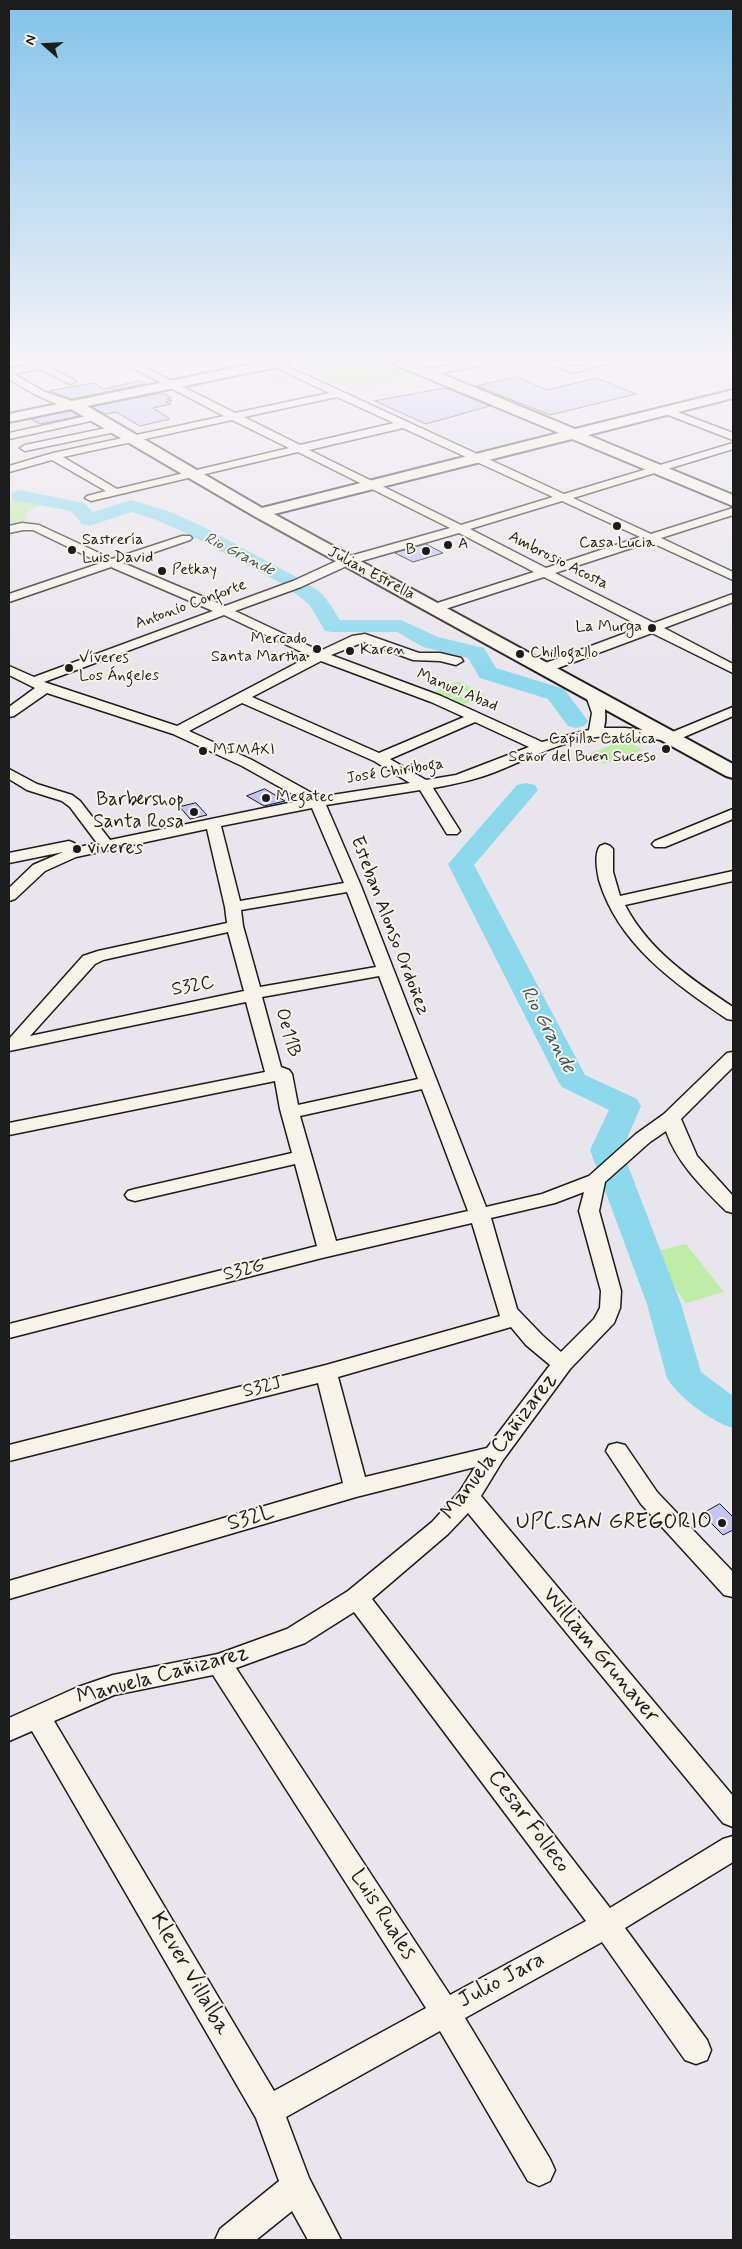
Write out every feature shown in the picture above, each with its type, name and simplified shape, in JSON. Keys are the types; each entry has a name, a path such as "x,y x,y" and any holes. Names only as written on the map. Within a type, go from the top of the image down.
{"street":[{"path":"72,467 115,492"},
{"name":"Julian Estrella","path":"179,467 347,561 592,693 624,714 672,737 733,772"},
{"path":"91,498 221,467"},
{"name":"Ambrosio Acosta","path":"337,467 733,669"},
{"path":"260,513 441,467"},
{"path":"496,467 733,576"},
{"path":"649,467 733,501"},
{"name":"Antonio Conforte","path":"9,713 39,685 297,584 347,561 666,467"},
{"path":"435,608 733,510"},
{"name":"Manuel Abad","path":"9,530 28,526 225,611 320,656 436,699 541,747"},
{"path":"9,598 186,538"},
{"path":"545,668 733,598"},
{"path":"178,731 320,656 357,639 365,638 418,657 440,656 456,660"},
{"path":"9,670 39,685 178,731 247,763 316,802"},
{"path":"592,693 600,716 600,724 596,733"},
{"path":"243,698 379,758 424,785 452,831"},
{"path":"672,737 733,711"},
{"path":"379,758 476,716"},
{"name":"José Chiriboga","path":"105,842 316,802 458,779 489,769 541,747 596,733 625,732 672,737"},
{"path":"9,773 32,787 67,798 75,804 105,842"},
{"path":"9,788 32,787"},
{"name":"Esteban Alonso Ordoñez","path":"316,802 353,886 480,1216 508,1312 516,1318 534,1340 562,1364"},
{"path":"660,844 733,814"},
{"name":"Oe11B","path":"213,823 233,907 235,926 273,1070 282,1074 328,1250"},
{"path":"9,858 105,842"},
{"path":"9,896 39,868 70,854 105,842"},
{"path":"605,849 605,872 615,902 638,938 688,985 733,1015"},
{"path":"615,902 733,876"},
{"path":"233,907 353,886"},
{"path":"11,1045 89,960 98,956 235,926"},
{"name":"S32C","path":"11,1045 242,998 254,993 385,970"},
{"path":"604,1173 643,1138 671,1118 731,1062"},
{"path":"9,1129 282,1074"},
{"path":"291,1112 427,1082"},
{"path":"671,1118 676,1136 690,1164 733,1207"},
{"path":"135,1195 303,1156"},
{"name":"S32G","path":"9,1331 328,1250 548,1199 604,1173"},
{"name":"Manuela Cañizarez","path":"9,1730 87,1694 113,1685 219,1664 296,1636 357,1598 434,1534 468,1497 495,1454 562,1364 603,1323 610,1308 611,1291 589,1211 604,1173"},
{"name":"S32J","path":"9,1453 326,1372 516,1318"},
{"path":"326,1372 356,1488"},
{"path":"617,1451 650,1498 733,1588"},
{"name":"S32L","path":"9,1590 356,1488 495,1454"},
{"name":"William Grunaver","path":"468,1497 733,1815"},
{"name":"Cesar Folleco","path":"357,1598 606,1924 696,2050"},
{"name":"Luis Ruales","path":"219,1664 445,2012 539,2170"},
{"name":"Klever Villalba","path":"37,1716 268,2110 297,2187 325,2240"},
{"name":"Julio Jara","path":"268,2110 606,1924 733,1848"},
{"path":"231,2240 297,2187"}],"green space":[{"path":"9,500 45,503 27,512 25,522 9,527"},
{"path":"459,681 485,695 463,705 451,699 471,693 466,691 445,700 431,693"},
{"path":"626,740 643,750 604,764 587,754"},
{"path":"686,1244 724,1292 686,1303 649,1253"}],"building":[{"path":"426,544 443,553 413,562 395,553"},
{"name":"Megatec","path":"265,789 285,801 264,806 247,796"},
{"name":"Barbershop Santa Rosa","path":"196,803 207,815 190,819 180,807"},
{"name":"UPC.SAN GREGORIO","path":"720,1504 733,1517 733,1530 723,1535 702,1514"}],"waterway":[{"name":"Rio Grande","path":"20,496 77,507 89,520 131,506 161,515 195,530 291,582"},
{"name":"Rio Grande","path":"300,588 317,600 333,626 401,626 431,642 476,653 488,673 556,694 576,721"},
{"name":"Rio Grande","path":"526,790 461,864 573,1081 626,1106 606,1150 664,1304 685,1378 733,1415"}],"place":[{"name":"Casa Lucia","path":"617,526"},
{"name":"A","path":"448,545"},
{"name":"Sastrería Luis David","path":"72,550"},
{"name":"B","path":"426,551"},
{"name":"Petkay","path":"162,571"},
{"name":"La Murga","path":"652,628"},
{"name":"Mercado Santa Martha","path":"317,649"},
{"name":"Karen","path":"350,651"},
{"name":"Chillogallo","path":"520,654"},
{"name":"Víveres Los Ángeles","path":"69,668"},
{"name":"Capilla Católica Señor del Buen Suceso","path":"666,749"},
{"name":"MIMAXI","path":"203,751"},
{"name":"Megatec","path":"266,798"},
{"name":"Barbershop Santa Rosa","path":"194,812"},
{"name":"viveres","path":"77,849"},
{"name":"UPC.SAN GREGORIO","path":"722,1523"}]}
